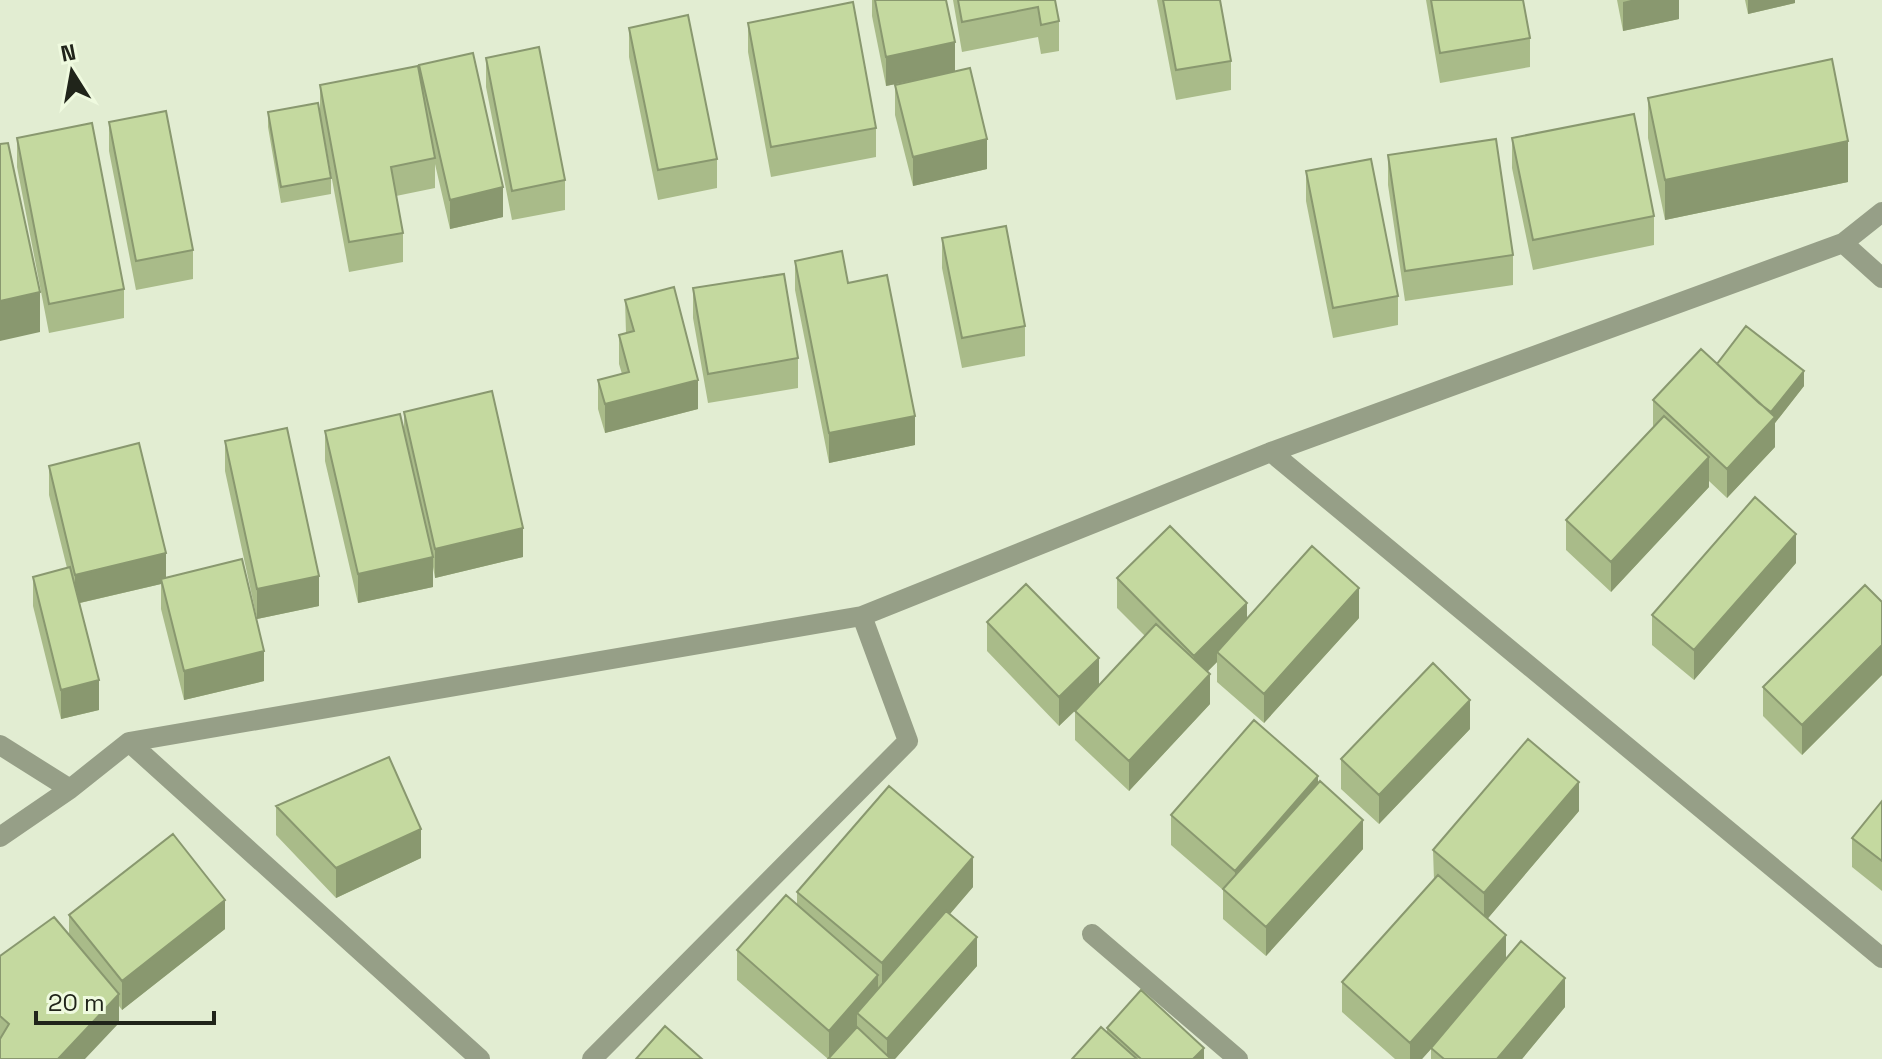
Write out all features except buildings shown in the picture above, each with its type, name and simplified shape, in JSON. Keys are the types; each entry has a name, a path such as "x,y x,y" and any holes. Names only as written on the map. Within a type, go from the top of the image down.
{"street":[{"path":"0,837 70,789 129,742 862,616 1271,452 1843,243 1882,212"},
{"path":"1843,243 1882,278"},
{"path":"1271,452 1882,958"},
{"path":"592,1059 908,741 862,616"},
{"path":"129,742 480,1059"},
{"path":"0,745 70,789"},
{"path":"1092,934 1238,1059"}]}
